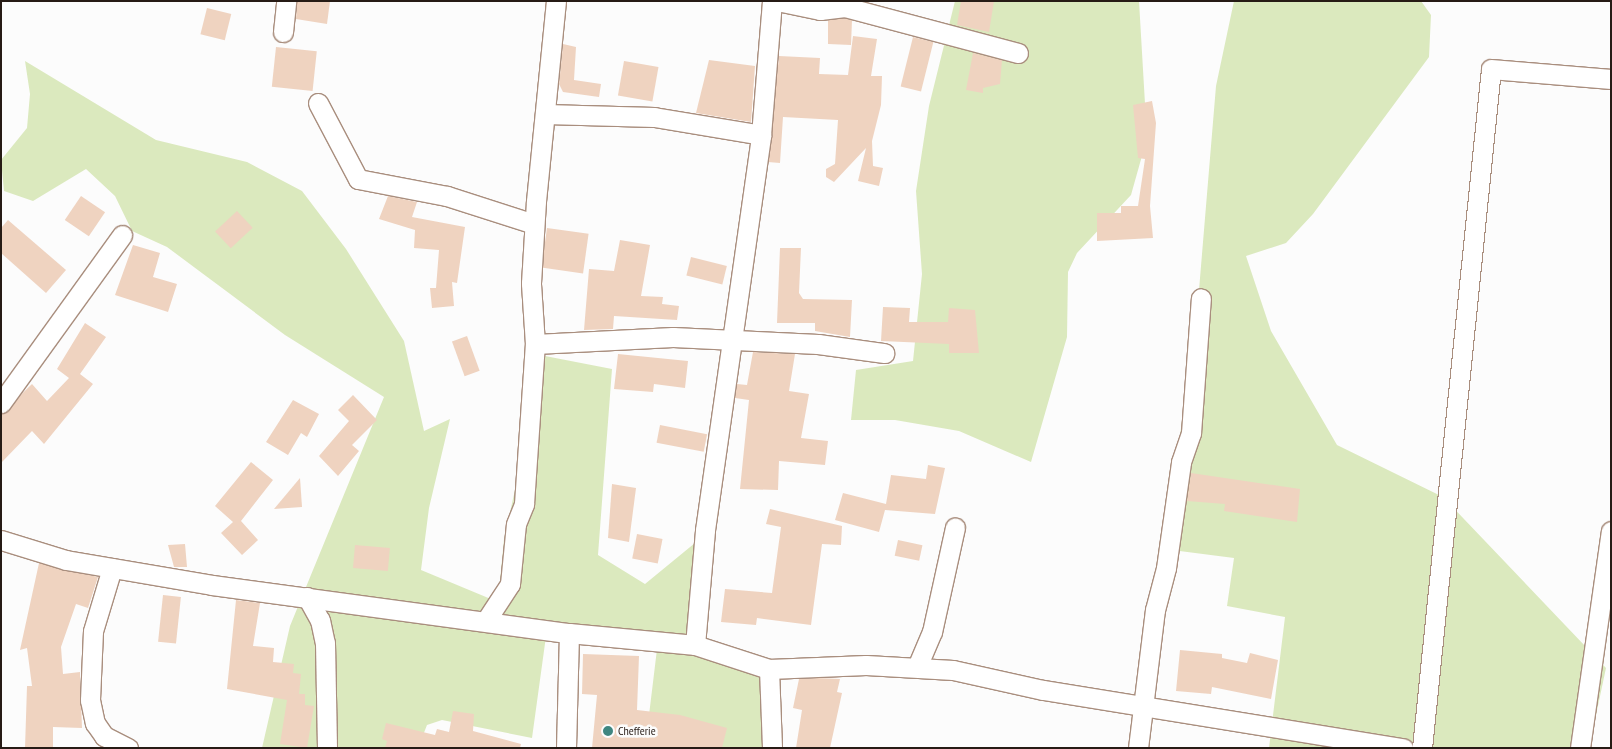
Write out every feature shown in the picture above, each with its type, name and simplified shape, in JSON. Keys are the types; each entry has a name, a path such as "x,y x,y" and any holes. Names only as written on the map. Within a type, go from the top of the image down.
{"street":[{"path":"283,32 286,1"},
{"path":"487,619 510,584 516,524 524,504 535,344 531,283 534,224 556,1"},
{"path":"695,645 704,530 761,135 772,1"},
{"path":"777,1 820,10 845,7 1018,53"},
{"path":"1422,748 1490,69 1611,79"},
{"path":"318,103 358,180 447,196 534,224"},
{"path":"545,114 654,117 761,135"},
{"path":"1,403 122,235"},
{"path":"1138,748 1155,610 1166,568 1181,462 1192,433 1201,298"},
{"path":"535,344 631,336 818,344 884,353"},
{"path":"917,667 932,632 955,527"},
{"path":"1580,748 1611,532"},
{"path":"1,540 112,568 307,597 487,619 569,633 695,645 769,669 917,667 1404,748"},
{"path":"112,568 93,631 90,700 94,723 104,736 128,748"},
{"path":"307,597 320,620 325,643 328,748"},
{"path":"566,748 569,633"},
{"path":"769,669 772,748"}],"green space":[{"path":"955,1 1139,1 1147,138 1131,195 1077,253 1068,272 1067,337 1031,462 959,431 895,420 851,420 856,370 913,361 922,274 916,191 929,106"},
{"path":"1234,1 1421,1 1431,15 1429,57 1313,214 1286,243 1246,256 1271,331 1337,445 1443,497 1606,668 1589,748 1269,748 1285,617 1227,606 1234,558 1164,549 1197,314 1216,86"},
{"path":"25,61 156,140 247,162 302,191 346,249 404,341 424,431 450,419 429,508 421,570 498,602 504,539 545,356 612,369 598,555 645,584 712,529 697,644 749,660 770,682 775,748 645,748 658,641 547,629 532,738 442,720 427,725 418,748 262,748 290,626 384,397 285,335 167,247 132,231 115,196 86,169 33,201 4,191 1,160 27,128 30,94"}],"building":[{"path":"297,1 330,1 327,24 296,19"},
{"path":"961,1 994,1 989,32 957,25"},
{"path":"207,8 231,14 225,40 200,34"},
{"path":"844,18 852,20 851,45 828,44 828,20"},
{"path":"853,36 877,39 871,76 882,76 881,105 872,141 873,166 883,168 879,186 858,181 866,148 834,182 826,177 826,169 835,164 838,120 783,117 780,163 768,162 779,56 820,58 819,74 848,75"},
{"path":"913,37 933,42 921,92 901,86"},
{"path":"563,44 576,47 574,80 601,84 599,97 563,92 559,84"},
{"path":"276,47 317,51 313,91 272,87"},
{"path":"973,53 1002,60 1000,84 983,88 983,93 966,90"},
{"path":"709,60 755,66 751,122 696,113"},
{"path":"624,61 658,67 652,102 618,95"},
{"path":"1152,101 1156,123 1150,206 1153,238 1097,241 1097,213 1121,213 1121,206 1138,206 1145,159 1138,158 1133,105"},
{"path":"81,196 105,212 89,236 65,220"},
{"path":"388,196 417,202 412,217 465,227 457,283 452,282 454,306 432,308 430,288 436,288 439,250 414,248 415,230 379,219"},
{"path":"237,211 253,228 231,248 215,231"},
{"path":"8,220 66,270 46,293 1,253 1,228"},
{"path":"547,228 589,234 583,273 541,268"},
{"path":"620,240 650,245 641,296 663,297 662,304 679,306 677,320 614,316 613,329 584,330 589,269 614,271"},
{"path":"133,245 160,253 153,277 177,284 168,312 115,295"},
{"path":"780,248 801,248 799,293 803,299 852,300 850,337 815,331 815,323 777,323"},
{"path":"691,257 727,266 722,284 686,275"},
{"path":"883,307 910,308 909,322 948,322 949,308 975,310 979,353 949,353 949,344 881,341"},
{"path":"85,323 106,337 80,374 93,384 44,444 32,431 1,463 1,414 32,384 47,401 69,378 57,369"},
{"path":"467,336 480,371 465,376 452,341"},
{"path":"753,352 795,354 789,391 809,394 801,438 828,441 825,465 779,461 778,490 740,489 749,400 735,398 737,384 747,385"},
{"path":"618,354 688,361 685,388 654,384 653,392 614,389"},
{"path":"353,395 377,420 352,445 359,451 338,476 319,456 349,421 338,410"},
{"path":"293,400 319,414 307,437 301,433 288,455 266,442"},
{"path":"660,425 707,434 704,452 657,443"},
{"path":"251,462 273,480 241,521 258,540 242,555 221,533 233,522 215,506"},
{"path":"928,465 945,468 935,514 885,510 879,532 835,520 843,493 886,504 891,475 926,479"},
{"path":"1191,473 1300,489 1297,522 1224,511 1225,504 1187,501"},
{"path":"300,478 302,507 274,509"},
{"path":"612,484 636,488 629,542 608,538"},
{"path":"770,509 842,526 841,545 822,544 811,625 757,618 756,625 721,622 725,589 772,593 781,527 766,524"},
{"path":"637,534 663,539 658,564 632,559"},
{"path":"898,540 922,545 919,561 895,556"},
{"path":"185,544 187,567 174,567 168,545"},
{"path":"355,545 390,548 388,571 353,568"},
{"path":"39,563 98,577 88,608 76,604 61,647 63,674 80,672 82,728 53,727 53,748 25,748 27,686 32,686 27,648 20,650"},
{"path":"163,595 181,597 176,644 158,642"},
{"path":"236,600 260,603 253,646 274,648 273,662 294,664 293,673 301,674 299,694 305,694 305,705 314,706 307,748 280,744 287,700 227,689"},
{"path":"1180,650 1222,654 1222,658 1247,663 1250,653 1278,660 1271,699 1212,687 1211,694 1176,691"},
{"path":"583,654 639,656 637,710 680,715 727,728 722,748 592,748 597,695 582,694"},
{"path":"799,679 840,679 837,692 842,693 830,748 796,748 802,710 793,708"},
{"path":"453,711 474,714 473,731 521,744 520,748 385,748 387,741 382,739 386,723 435,735 437,729 449,732"}],"place":[{"name":"Chefferie","path":"608,731"}]}
